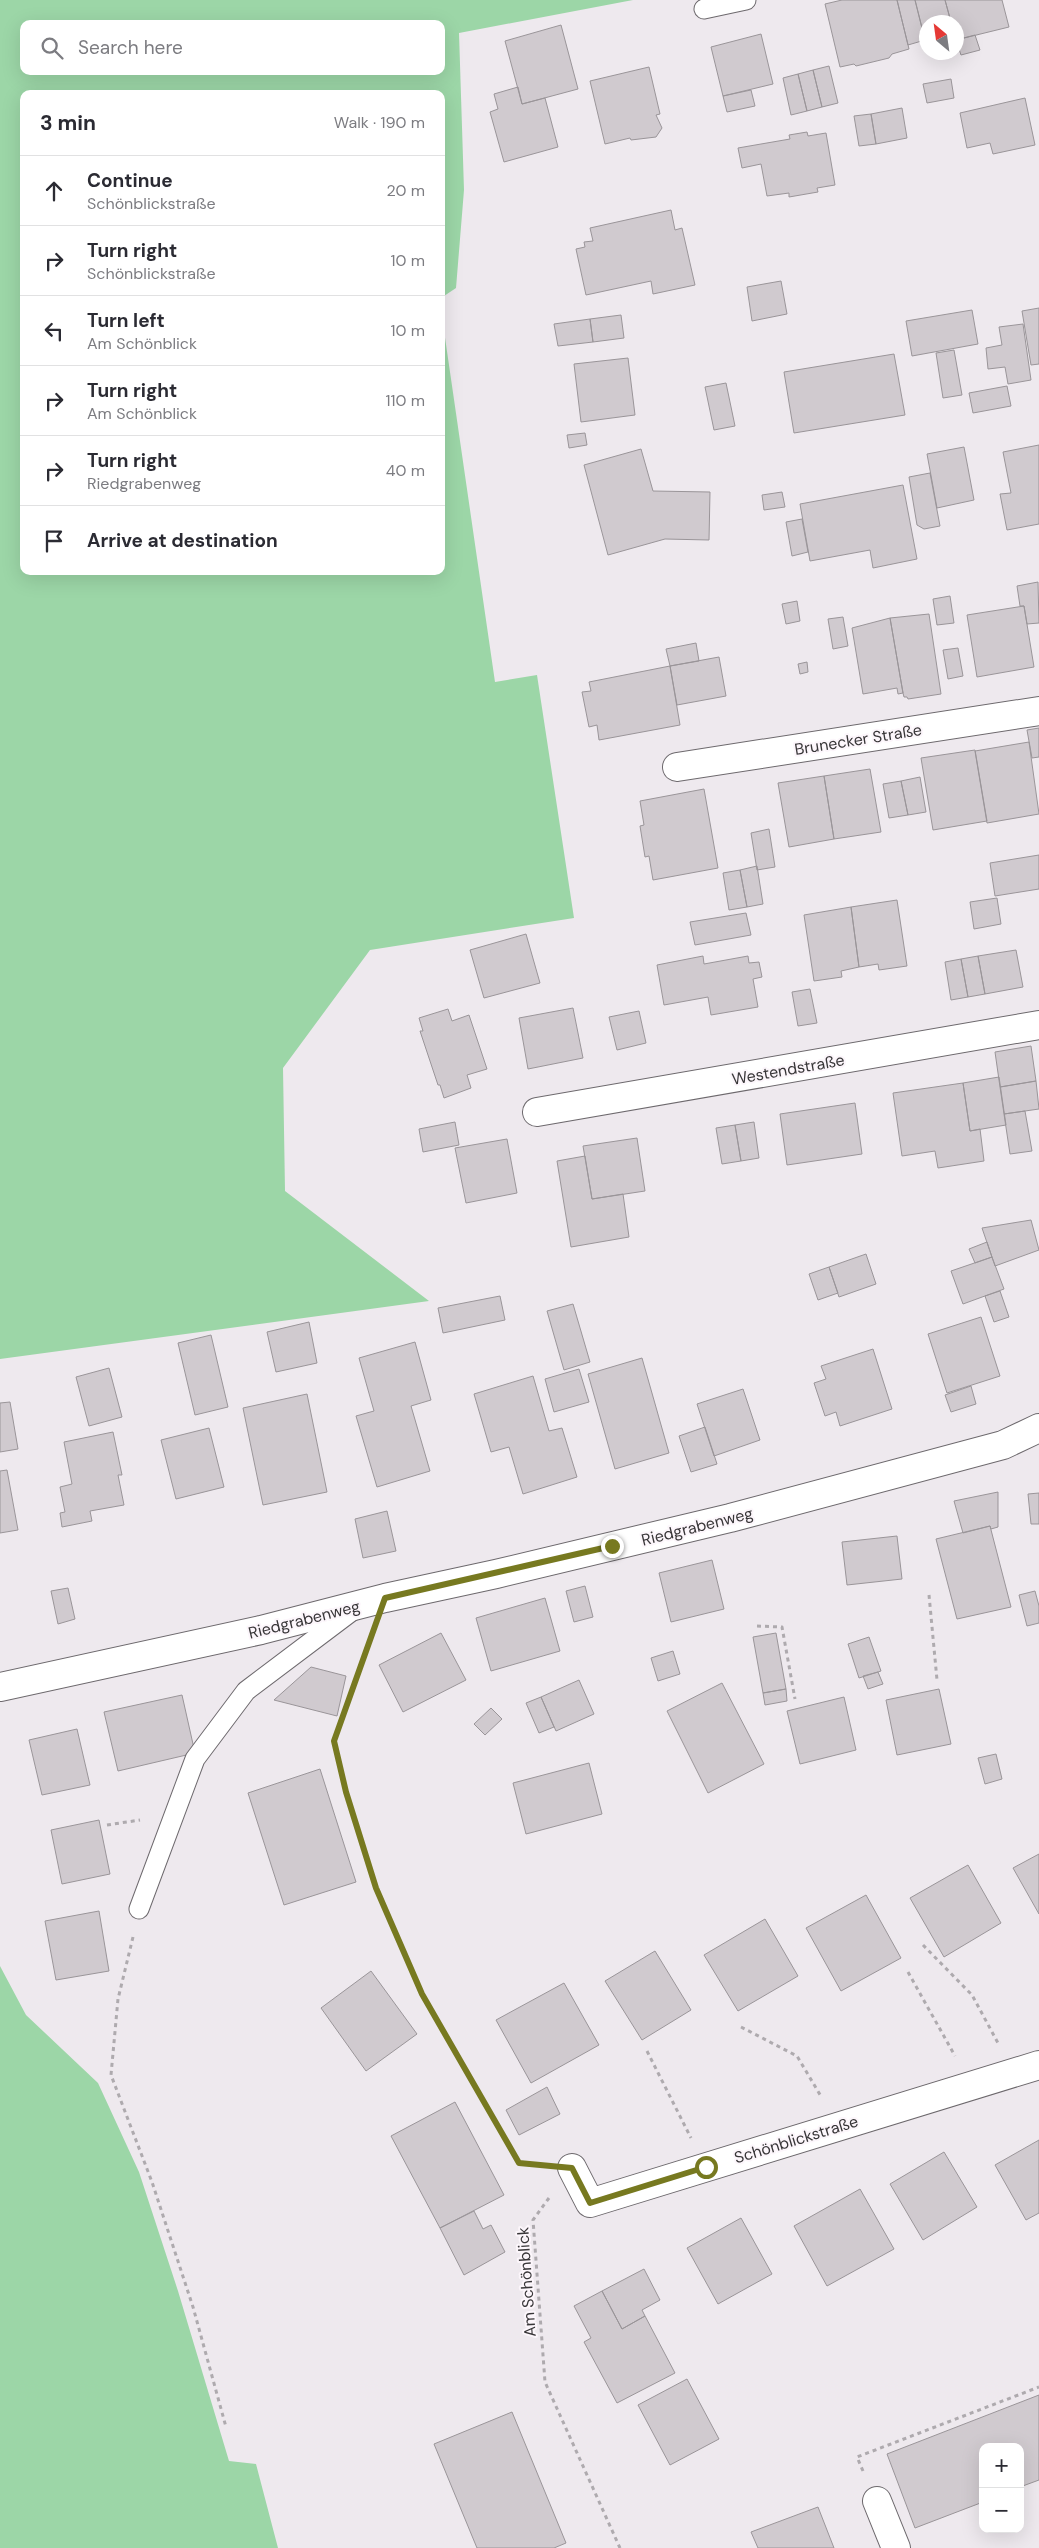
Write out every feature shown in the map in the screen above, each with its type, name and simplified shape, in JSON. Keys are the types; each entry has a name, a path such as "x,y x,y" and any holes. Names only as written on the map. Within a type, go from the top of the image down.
{"street":[{"name":"Brunecker Straße","path":"677,767 1039,710"},
{"name":"Westendstraße","path":"537,1112 1039,1025"},
{"name":"Riedgrabenweg","path":"0,1687 261,1630 739,1516 1003,1445 1039,1428"},
{"name":"Schönblickstraße","path":"572,2168 590,2203 1027,2069"},
{"path":"877,2501 896,2548"}],"lane":[{"path":"704,9 746,0"},
{"path":"139,1909 194,1759 246,1691 372,1602"}],"path":[{"path":"929,1595 937,1680"},
{"path":"372,1602 334,1741 346,1792 373,1878 422,1994 519,2163 572,2168"},
{"path":"758,1626 782,1627 794,1700"},
{"path":"139,1909 118,1999 111,2075 152,2182 193,2307 226,2427"},
{"path":"923,1945 972,1994 1027,2069"},
{"path":"908,1972 972,2085"},
{"path":"741,2027 798,2056 838,2126"},
{"path":"647,2051 706,2167"},
{"name":"Am Schönblick","path":"572,2168 533,2220 545,2382 620,2548"},
{"path":"877,2501 857,2458 1039,2387"}],"green space":[{"path":"0,0 633,0 459,33 464,190 456,288 445,295 445,90 20,90 20,575 445,575 445,338 495,682 537,675 574,918 370,950 283,1068 285,1191 429,1301 0,1359"},
{"path":"0,1966 26,2015 98,2083 139,2172 178,2291 229,2461 256,2464 278,2548 0,2548"}],"building":[{"path":"842,0 897,0 909,49 892,54 889,58 856,66 854,64 840,67 825,4"},
{"path":"897,0 915,0 919,16 919,42 908,45"},
{"path":"915,0 945,0 949,15 919,16"},
{"path":"945,0 1002,0 1009,27 964,38 964,15 949,15"},
{"path":"561,25 578,89 522,104 505,41"},
{"path":"761,34 773,84 723,96 711,47"},
{"path":"975,35 980,50 964,54 964,38"},
{"path":"829,66 838,103 822,107 813,70"},
{"path":"649,67 660,114 656,115 662,128 656,137 631,140 630,138 605,144 590,81"},
{"path":"813,70 822,107 807,111 798,74"},
{"path":"798,74 807,111 791,115 783,78"},
{"path":"951,79 954,98 927,103 923,84"},
{"path":"518,87 522,104 545,98 558,147 504,162 490,112 498,109 494,94"},
{"path":"751,90 755,106 727,112 723,96"},
{"path":"1025,98 1035,145 993,154 990,143 967,148 960,113"},
{"path":"902,108 907,138 876,144 871,114"},
{"path":"871,114 876,144 859,146 854,116"},
{"path":"807,132 808,136 826,133 835,185 817,188 818,192 789,197 789,193 767,196 761,164 742,168 738,148 790,139 789,135"},
{"path":"671,210 675,230 682,228 695,285 653,294 651,281 586,295 576,249 585,247 584,242 593,241 590,228"},
{"path":"781,281 787,314 752,321 747,287"},
{"path":"1039,308 1039,364 1031,365 1022,311"},
{"path":"972,310 978,344 912,356 906,321"},
{"path":"621,315 624,338 593,342 590,319"},
{"path":"590,319 593,342 558,346 554,324"},
{"path":"1023,324 1031,380 1008,384 1005,367 988,369 986,348 1002,345 999,327"},
{"path":"954,350 962,395 943,398 936,353"},
{"path":"894,354 905,415 794,433 784,372"},
{"path":"628,358 635,415 581,422 574,364"},
{"path":"726,383 735,426 714,430 705,387"},
{"path":"1007,386 1011,406 973,413 969,393"},
{"path":"585,433 587,445 569,448 567,435"},
{"path":"1039,445 1039,524 1007,530 1000,494 1011,493 1003,452"},
{"path":"964,447 974,500 937,508 927,454"},
{"path":"641,449 653,491 710,492 709,540 665,539 608,555 584,465"},
{"path":"930,473 940,526 924,529 917,525 909,477"},
{"path":"903,485 917,559 873,568 870,550 810,561 800,504"},
{"path":"782,492 785,507 764,510 762,495"},
{"path":"802,519 808,552 792,556 786,522"},
{"path":"1038,582 1039,623 1027,624 1024,606 1020,606 1017,586"},
{"path":"950,596 954,623 937,625 933,599"},
{"path":"797,601 800,621 786,624 782,604"},
{"path":"1024,606 1034,667 977,677 967,615"},
{"path":"929,614 941,694 908,699 904,697 903,693 890,618"},
{"path":"843,617 848,646 833,649 828,619"},
{"path":"890,618 903,693 898,694 897,688 863,694 852,628"},
{"path":"696,643 699,661 670,666 666,649"},
{"path":"958,648 963,676 948,679 943,650"},
{"path":"719,657 726,696 677,705 670,666"},
{"path":"807,662 808,672 800,674 798,664"},
{"path":"670,666 680,725 599,740 597,725 589,727 582,692 591,691 589,682"},
{"path":"1039,728 1039,757 1032,758 1027,730"},
{"path":"1029,742 1039,814 987,823 975,751"},
{"path":"975,750 987,821 933,830 921,758"},
{"path":"870,769 881,832 834,839 824,776"},
{"path":"824,776 834,839 789,847 778,783"},
{"path":"920,777 926,812 908,815 901,781"},
{"path":"901,781 908,815 889,818 883,784"},
{"path":"704,789 718,868 653,880 649,856 645,857 640,826 644,825 640,801"},
{"path":"769,829 775,867 757,870 751,833"},
{"path":"1039,855 1039,889 995,896 990,863"},
{"path":"757,866 763,904 747,907 740,870"},
{"path":"740,870 747,907 729,910 723,873"},
{"path":"997,898 1001,924 974,929 970,902"},
{"path":"897,900 907,966 879,970 878,964 859,967 851,907"},
{"path":"851,907 859,967 841,971 842,977 814,981 804,915"},
{"path":"746,913 751,935 695,945 690,922"},
{"path":"526,934 540,983 484,998 470,950"},
{"path":"1016,950 1023,987 985,994 978,956"},
{"path":"703,956 704,964 748,956 749,963 759,962 762,977 753,979 758,1007 711,1015 708,997 664,1005 657,965"},
{"path":"978,956 985,994 968,997 961,959"},
{"path":"961,959 968,997 951,1000 945,962"},
{"path":"810,989 817,1023 798,1026 792,992"},
{"path":"573,1008 583,1058 528,1069 519,1018"},
{"path":"448,1009 452,1021 469,1015 487,1069 467,1075 471,1088 444,1098 420,1031 423,1031 419,1018"},
{"path":"639,1011 646,1043 617,1050 609,1017"},
{"path":"1031,1046 1036,1081 1000,1087 995,1052"},
{"path":"999,1077 1006,1125 970,1131 963,1083"},
{"path":"1036,1081 1039,1109 1004,1114 1000,1087"},
{"path":"963,1083 970,1131 980,1129 984,1161 938,1168 935,1151 902,1156 893,1093"},
{"path":"855,1103 862,1154 787,1165 780,1114"},
{"path":"1025,1111 1032,1151 1010,1154 1004,1114"},
{"path":"455,1122 459,1145 423,1152 419,1129"},
{"path":"754,1122 759,1158 741,1161 735,1125"},
{"path":"735,1125 741,1161 722,1164 716,1128"},
{"path":"637,1138 645,1191 592,1199 583,1146"},
{"path":"507,1139 517,1193 466,1203 455,1148"},
{"path":"585,1156 592,1199 623,1194 629,1237 571,1247 557,1161"},
{"path":"1031,1220 1039,1250 995,1266 982,1228"},
{"path":"987,1242 992,1257 975,1263 969,1249"},
{"path":"866,1254 876,1284 839,1297 829,1267"},
{"path":"992,1257 1004,1289 963,1304 951,1271"},
{"path":"829,1267 838,1293 818,1300 809,1274"},
{"path":"1000,1291 1009,1317 994,1322 985,1296"},
{"path":"500,1296 505,1320 443,1333 438,1308"},
{"path":"573,1304 590,1362 564,1370 547,1311"},
{"path":"981,1317 1000,1376 947,1393 928,1334"},
{"path":"309,1322 317,1363 276,1372 267,1332"},
{"path":"211,1335 228,1407 195,1415 178,1343"},
{"path":"415,1342 431,1400 411,1406 430,1471 377,1487 356,1416 374,1411 359,1358"},
{"path":"873,1349 892,1409 840,1426 836,1412 825,1416 814,1383 826,1379 821,1366"},
{"path":"642,1358 669,1453 615,1469 588,1374"},
{"path":"109,1368 122,1417 89,1426 76,1377"},
{"path":"579,1369 589,1402 554,1412 545,1379"},
{"path":"533,1376 549,1431 562,1428 577,1477 523,1494 509,1447 491,1452 474,1394"},
{"path":"971,1386 976,1404 951,1412 945,1395"},
{"path":"743,1389 760,1440 714,1456 697,1404"},
{"path":"307,1394 327,1492 263,1505 243,1408"},
{"path":"10,1402 18,1449 0,1452 0,1403"},
{"path":"705,1427 717,1464 691,1472 679,1436"},
{"path":"209,1428 224,1487 176,1499 161,1440"},
{"path":"113,1432 122,1475 118,1475 124,1505 90,1511 92,1521 62,1527 60,1513 65,1512 60,1487 72,1484 64,1442"},
{"path":"7,1470 18,1530 0,1533 0,1471"},
{"path":"998,1492 998,1527 991,1529 990,1526 963,1533 954,1501"},
{"path":"1039,1493 1039,1524 1031,1524 1028,1494"},
{"path":"387,1511 396,1551 363,1558 355,1519"},
{"path":"990,1526 1011,1607 957,1619 936,1539"},
{"path":"897,1536 902,1579 847,1585 842,1542"},
{"path":"712,1560 724,1609 671,1622 659,1573"},
{"path":"585,1586 593,1617 574,1622 566,1591"},
{"path":"68,1588 75,1619 58,1624 51,1591"},
{"path":"1035,1591 1039,1606 1039,1623 1027,1626 1019,1595"},
{"path":"545,1598 560,1651 491,1671 476,1618"},
{"path":"441,1633 466,1680 403,1712 379,1665"},
{"path":"776,1633 786,1689 763,1693 753,1637"},
{"path":"869,1637 881,1671 859,1678 848,1644"},
{"path":"673,1651 680,1674 658,1681 651,1658"},
{"path":"311,1667 346,1676 337,1716 274,1700"},
{"path":"878,1672 883,1684 868,1689 863,1676"},
{"path":"579,1680 594,1714 556,1731 541,1697"},
{"path":"722,1683 764,1764 708,1793 667,1711"},
{"path":"786,1689 787,1701 765,1705 763,1693"},
{"path":"939,1689 951,1744 897,1755 886,1700"},
{"path":"182,1695 195,1753 118,1771 104,1712"},
{"path":"541,1697 554,1727 539,1733 526,1703"},
{"path":"844,1697 856,1750 800,1764 787,1711"},
{"path":"491,1708 502,1719 485,1735 474,1724"},
{"path":"77,1729 90,1785 42,1795 29,1740"},
{"path":"996,1754 1002,1779 985,1784 978,1758"},
{"path":"589,1763 602,1814 526,1834 513,1783"},
{"path":"320,1769 356,1882 284,1905 248,1793"},
{"path":"99,1820 110,1874 62,1884 51,1830"},
{"path":"1039,1854 1039,1914 1013,1868"},
{"path":"968,1865 1001,1923 944,1957 910,1898"},
{"path":"866,1895 901,1958 841,1991 806,1928"},
{"path":"99,1911 109,1971 56,1980 45,1921"},
{"path":"765,1919 798,1976 738,2011 704,1955"},
{"path":"655,1951 691,2010 642,2040 605,1981"},
{"path":"371,1971 417,2034 366,2071 321,2008"},
{"path":"564,1983 599,2045 531,2083 496,2020"},
{"path":"547,2087 560,2114 519,2135 506,2110"},
{"path":"455,2102 504,2195 440,2228 391,2136"},
{"path":"1039,2140 1039,2213 1026,2220 995,2165"},
{"path":"944,2152 977,2207 923,2240 890,2184"},
{"path":"860,2189 894,2249 827,2286 794,2226"},
{"path":"474,2211 483,2229 491,2225 505,2252 464,2275 440,2228"},
{"path":"741,2218 772,2274 718,2304 687,2248"},
{"path":"644,2269 660,2300 642,2310 645,2316 622,2329 602,2291"},
{"path":"602,2291 622,2329 645,2316 675,2373 617,2403 584,2342 591,2338 574,2306"},
{"path":"687,2379 719,2439 670,2465 638,2405"},
{"path":"1039,2395 1039,2480 1024,2486 1024,2443 979,2443 979,2504 915,2528 887,2454"},
{"path":"512,2412 566,2543 554,2548 477,2548 434,2444"},
{"path":"818,2507 834,2548 758,2548 751,2532"}],"route":[{"path":"612,1546 385,1598 334,1741 346,1792 376,1888 422,1994 519,2163 572,2168 590,2203 706,2167"}]}
